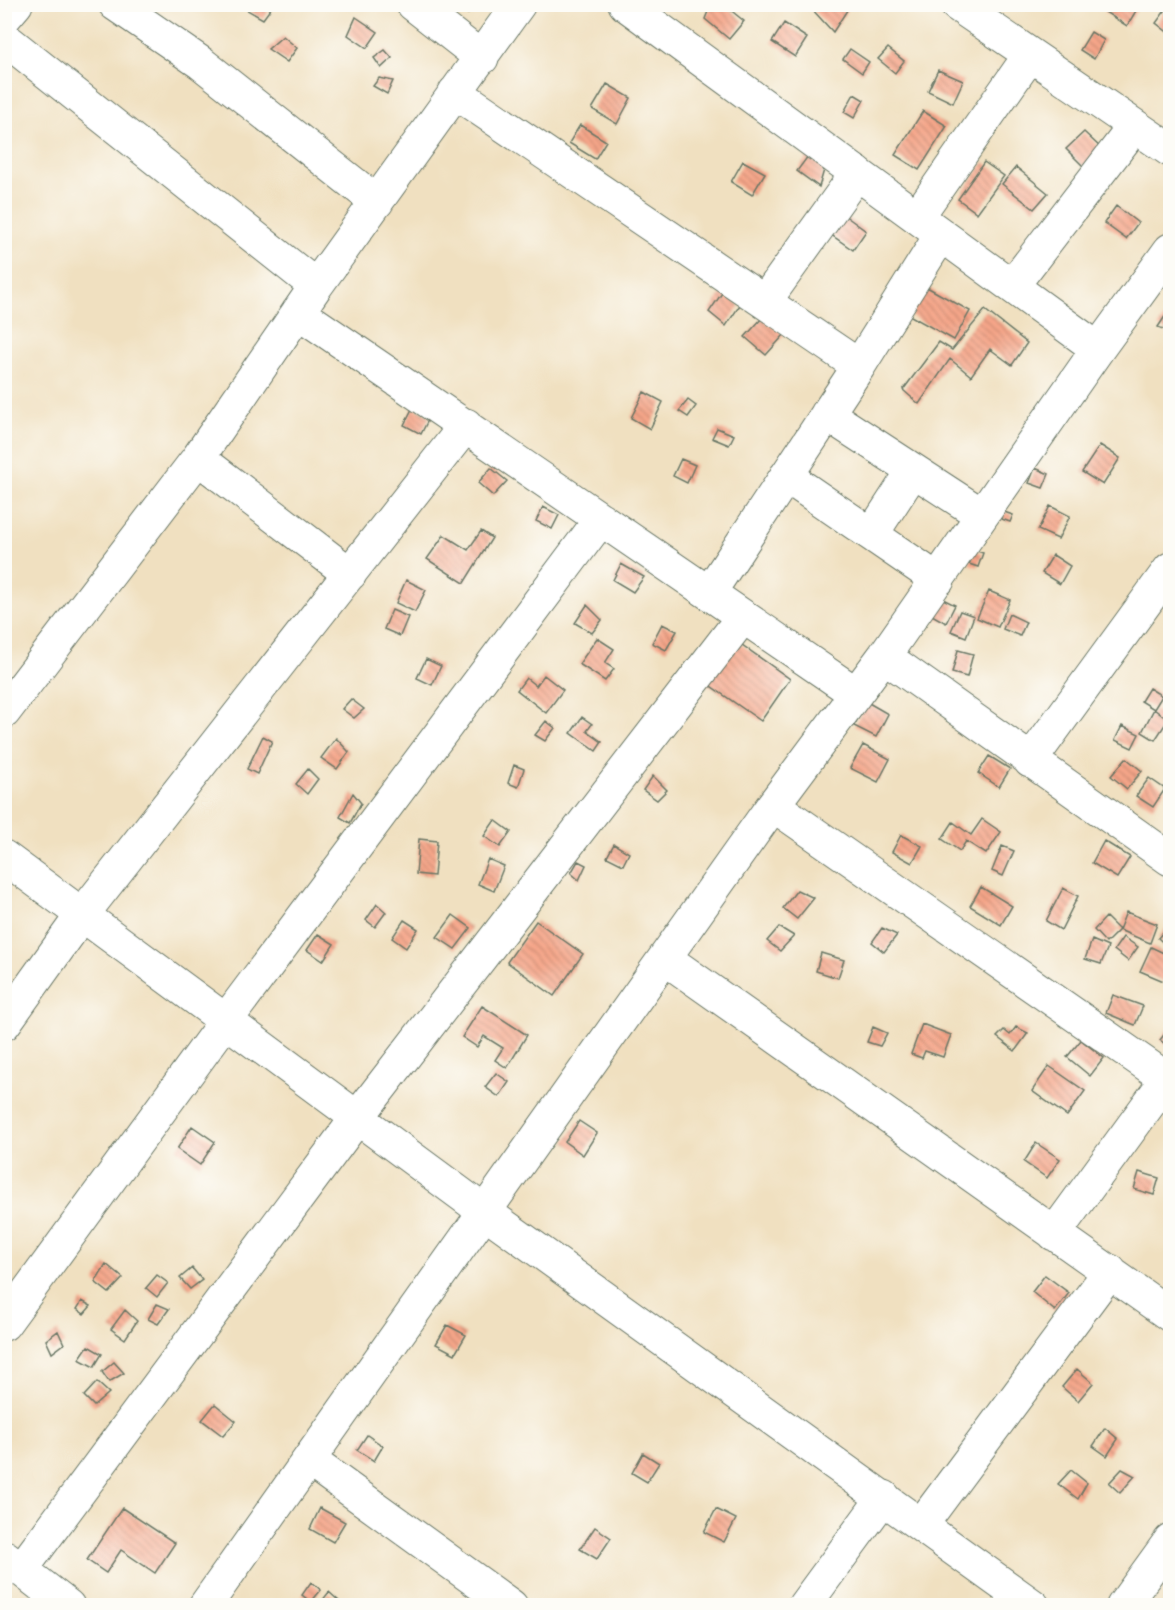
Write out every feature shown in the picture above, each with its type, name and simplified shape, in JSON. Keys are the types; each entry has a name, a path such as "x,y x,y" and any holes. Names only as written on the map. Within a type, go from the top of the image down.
{"street":[{"path":"4,18 16,4"},
{"path":"115,4 201,63 377,202"},
{"path":"413,4 482,58"},
{"path":"4,712 198,458 307,299 519,4"},
{"path":"625,4 1098,348"},
{"path":"956,4 1170,150"},
{"path":"4,38 307,299 466,425 742,618 855,693"},
{"path":"709,593 859,366 929,226 1030,55"},
{"path":"455,92 859,366"},
{"path":"1012,286 1134,127"},
{"path":"765,301 857,173"},
{"path":"205,1605 666,959 773,805 884,656 1098,348 1170,250"},
{"path":"827,414 982,515"},
{"path":"4,1024 82,915 466,425"},
{"path":"198,458 350,574"},
{"path":"872,534 913,471"},
{"path":"786,476 938,580"},
{"path":"4,1324 226,1019 601,519"},
{"path":"1030,761 1170,569"},
{"path":"68,1605 13,1563 742,618"},
{"path":"884,656 1170,859"},
{"path":"773,805 1169,1080 1054,1234"},
{"path":"4,857 485,1212 1033,1605"},
{"path":"666,959 1170,1314"},
{"path":"922,1524 1110,1271"},
{"path":"309,1460 512,1605"},
{"path":"804,1605 884,1497"},
{"path":"1123,1605 1170,1541"}],"building":[{"path":"243,4 274,4 263,19 242,7"},
{"path":"457,4 477,4 468,14"},
{"path":"711,4 723,4 744,21 729,39 705,19"},
{"path":"812,4 851,4 833,32 810,7"},
{"path":"1110,4 1140,4 1127,26 1105,12"},
{"path":"1170,4 1170,34 1156,23"},
{"path":"356,17 378,32 367,48 348,35"},
{"path":"784,23 807,38 795,57 772,42"},
{"path":"1091,32 1104,40 1094,59 1080,50"},
{"path":"283,36 297,48 287,62 268,49"},
{"path":"888,48 904,61 895,73 878,59"},
{"path":"850,49 869,62 862,73 843,59"},
{"path":"385,50 392,58 381,68 374,58"},
{"path":"938,70 963,81 953,103 928,91"},
{"path":"379,78 393,81 387,94 373,86"},
{"path":"607,84 631,98 617,124 592,109"},
{"path":"854,94 864,100 854,118 844,112"},
{"path":"923,111 947,126 919,170 895,155"},
{"path":"580,125 606,141 595,159 569,143"},
{"path":"1084,132 1102,149 1084,167 1066,149"},
{"path":"811,152 826,163 819,187 797,171"},
{"path":"743,161 765,173 752,195 731,182"},
{"path":"984,162 1004,176 977,213 958,199"},
{"path":"1016,167 1048,193 1034,209 1002,184"},
{"path":"1116,206 1138,223 1126,239 1104,223"},
{"path":"844,215 866,231 853,250 830,234"},
{"path":"925,286 970,311 954,340 909,315"},
{"path":"722,293 740,305 726,326 709,312"},
{"path":"1170,309 1170,332 1158,327"},
{"path":"985,310 1027,343 1012,365 990,349 971,376 950,359 919,404 903,390 939,342 952,350"},
{"path":"763,317 784,335 766,355 745,337"},
{"path":"644,392 663,402 650,429 631,418"},
{"path":"688,400 696,406 688,417 679,411"},
{"path":"413,407 430,416 421,434 404,425"},
{"path":"717,428 734,435 729,445 712,438"},
{"path":"1100,445 1120,458 1103,485 1082,472"},
{"path":"681,459 695,465 687,483 673,476"},
{"path":"491,468 507,481 493,496 478,483"},
{"path":"1035,468 1049,474 1043,488 1029,483"},
{"path":"1050,506 1070,516 1058,539 1038,530"},
{"path":"543,507 559,515 552,529 536,521"},
{"path":"1004,512 1013,515 1010,522 1002,519"},
{"path":"481,531 492,538 464,583 427,559 444,535 468,550"},
{"path":"974,550 983,553 978,567 969,564"},
{"path":"1053,555 1070,566 1060,584 1042,573"},
{"path":"621,564 644,577 633,592 613,580"},
{"path":"406,580 426,590 415,612 396,603"},
{"path":"989,591 1010,600 998,627 977,618"},
{"path":"939,597 955,605 946,623 930,614"},
{"path":"587,605 602,620 592,633 575,623"},
{"path":"392,610 408,617 400,636 384,629"},
{"path":"960,611 974,616 966,637 951,631"},
{"path":"1009,614 1026,622 1020,636 1003,629"},
{"path":"662,624 677,631 666,650 652,643"},
{"path":"597,638 614,649 605,663 614,669 605,681 579,664"},
{"path":"735,640 790,679 761,721 705,682"},
{"path":"958,650 973,654 967,677 952,673"},
{"path":"426,659 441,666 432,685 417,678"},
{"path":"544,675 563,690 546,713 517,690 526,678 536,686"},
{"path":"1149,688 1162,696 1154,709 1141,701"},
{"path":"351,699 364,709 354,718 342,709"},
{"path":"867,702 888,714 876,737 854,726"},
{"path":"1154,709 1168,720 1155,740 1142,732"},
{"path":"582,717 592,724 587,731 602,742 596,751 571,733"},
{"path":"546,721 555,728 545,741 535,735"},
{"path":"1122,726 1139,734 1132,748 1115,740"},
{"path":"263,736 272,741 257,774 247,769"},
{"path":"336,738 349,752 337,769 321,758"},
{"path":"863,745 890,759 878,782 850,768"},
{"path":"989,756 1010,769 999,787 978,773"},
{"path":"1126,758 1142,771 1127,789 1111,776"},
{"path":"514,765 524,769 518,787 508,783"},
{"path":"308,769 318,779 307,794 296,784"},
{"path":"653,776 667,790 657,800 643,790"},
{"path":"1149,778 1165,789 1153,807 1136,796"},
{"path":"353,793 361,803 350,823 340,817"},
{"path":"982,819 1001,832 986,854 966,841 960,851 942,839 953,822 971,835"},
{"path":"495,820 511,832 500,847 484,836"},
{"path":"901,835 922,846 912,863 892,852"},
{"path":"419,839 437,841 434,876 416,874"},
{"path":"1104,841 1130,857 1117,878 1092,863"},
{"path":"614,844 629,853 623,865 607,857"},
{"path":"1002,846 1014,851 1003,876 992,871"},
{"path":"488,859 504,866 494,891 478,884"},
{"path":"578,861 586,865 579,880 571,873"},
{"path":"981,887 1012,906 1001,925 970,906"},
{"path":"1063,888 1078,896 1061,930 1046,921"},
{"path":"797,890 814,898 797,919 783,908"},
{"path":"377,904 386,912 375,927 366,920"},
{"path":"1126,912 1157,924 1150,943 1119,930"},
{"path":"453,915 471,928 455,949 437,937"},
{"path":"1106,917 1119,930 1106,943 1094,930"},
{"path":"404,920 418,929 406,948 392,938"},
{"path":"536,921 583,954 554,996 507,962"},
{"path":"1170,924 1170,949 1158,938"},
{"path":"779,927 794,936 780,951 767,941"},
{"path":"882,928 897,935 884,952 872,942"},
{"path":"318,934 334,944 323,961 307,950"},
{"path":"1123,937 1138,947 1128,961 1114,950"},
{"path":"1092,940 1108,947 1101,964 1085,959"},
{"path":"1151,947 1170,956 1170,972 1166,982 1140,971"},
{"path":"821,953 844,960 838,978 816,971"},
{"path":"1113,995 1143,1006 1135,1025 1106,1013"},
{"path":"482,1006 527,1035 507,1068 495,1060 503,1048 484,1036 477,1047 462,1037"},
{"path":"922,1024 951,1035 943,1057 925,1051 922,1058 911,1054"},
{"path":"873,1027 887,1033 880,1046 867,1042"},
{"path":"1016,1027 1028,1033 1015,1051 997,1037 1004,1030 1010,1035"},
{"path":"1170,1029 1170,1048 1160,1040"},
{"path":"1081,1040 1104,1058 1090,1076 1067,1057"},
{"path":"1049,1066 1085,1091 1067,1116 1032,1091"},
{"path":"496,1073 509,1082 499,1097 485,1087"},
{"path":"579,1121 597,1133 583,1155 565,1142"},
{"path":"192,1126 215,1142 200,1165 177,1149"},
{"path":"1036,1143 1060,1159 1047,1178 1024,1162"},
{"path":"1139,1172 1159,1178 1154,1195 1134,1189"},
{"path":"106,1264 123,1278 109,1293 95,1282"},
{"path":"192,1268 202,1280 190,1289 180,1278"},
{"path":"157,1275 168,1283 157,1297 146,1288"},
{"path":"1045,1275 1069,1293 1055,1311 1032,1292"},
{"path":"82,1301 91,1306 84,1314 77,1309"},
{"path":"157,1304 169,1309 158,1324 148,1319"},
{"path":"125,1310 137,1321 125,1339 111,1329"},
{"path":"447,1325 466,1335 455,1354 436,1344"},
{"path":"58,1331 64,1344 52,1353 46,1340"},
{"path":"88,1346 102,1354 94,1367 79,1359"},
{"path":"114,1362 124,1373 109,1382 102,1372"},
{"path":"1077,1369 1093,1383 1078,1401 1062,1387"},
{"path":"97,1382 109,1393 94,1406 84,1396"},
{"path":"215,1404 236,1421 223,1436 202,1420"},
{"path":"1105,1428 1118,1439 1107,1456 1093,1446"},
{"path":"367,1435 383,1446 374,1461 357,1450"},
{"path":"643,1453 659,1463 647,1482 632,1473"},
{"path":"1122,1469 1135,1476 1120,1493 1109,1483"},
{"path":"1071,1470 1087,1483 1078,1499 1058,1484"},
{"path":"122,1508 175,1543 155,1573 121,1550 106,1573 87,1560"},
{"path":"320,1508 345,1522 333,1542 310,1529"},
{"path":"716,1509 736,1519 724,1542 704,1532"},
{"path":"595,1527 611,1538 597,1559 580,1549"},
{"path":"311,1582 321,1590 311,1602 302,1595"},
{"path":"329,1592 340,1602 336,1606 318,1606"}]}
